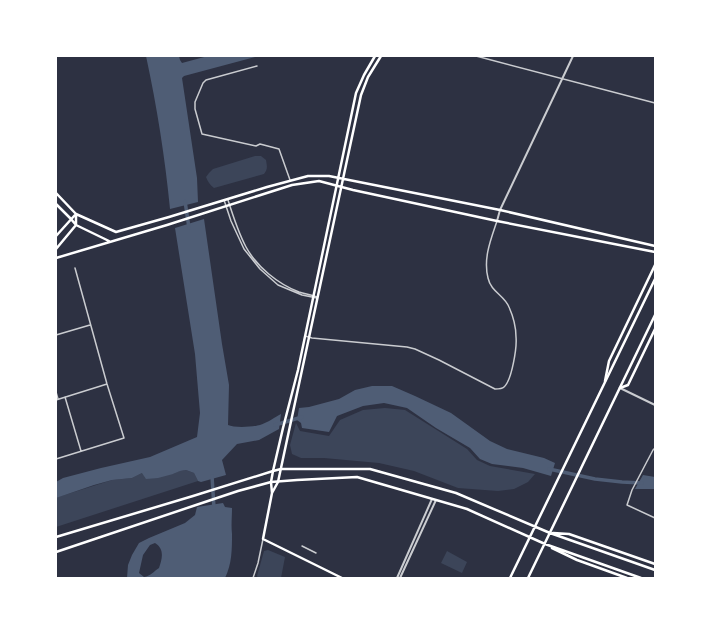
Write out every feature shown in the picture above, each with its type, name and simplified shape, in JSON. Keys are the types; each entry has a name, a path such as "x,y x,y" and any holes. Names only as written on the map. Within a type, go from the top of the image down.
{"main road":[{"path":"272,494 271,482 273,471 298,370 356,93 375,56"},
{"path":"342,578 263,539 272,494 278,482 281,469 360,95 368,77 381,56"},
{"path":"56,193 76,214 116,232 205,206 266,186 308,176 329,176 500,210 655,246"},
{"path":"56,258 170,224 292,185 319,181 496,221 655,252"},
{"path":"56,204 76,226 110,241"},
{"path":"56,236 76,214"},
{"path":"56,249 76,226 76,214"},
{"path":"604,384 609,360 655,265"},
{"path":"510,578 655,279"},
{"path":"528,578 655,315"},
{"path":"620,388 628,385 655,329"},
{"path":"56,538 281,469 370,468 456,492 550,533 655,570"},
{"path":"56,552 238,491 271,482 356,478 467,509 529,538 641,578"},
{"path":"550,533 569,534 655,564"},
{"path":"545,544 577,560 627,578"}],"street":[{"path":"476,56 655,103"},
{"path":"305,336 411,348 429,355 495,389 504,387 512,369 515,354 515,328 509,306 505,300 492,288 488,279 488,249 500,210 573,56"},
{"path":"257,66 206,80 203,83 195,102 195,109 202,134 256,146 260,144 279,149 290,180"},
{"path":"226,199 246,248 260,266 277,281 299,292 317,298"},
{"path":"56,459 124,438 107,384 75,268"},
{"path":"56,335 90,324"},
{"path":"56,392 57,400 107,384"},
{"path":"620,388 655,404"},
{"path":"65,397 81,451"},
{"path":"655,448 641,471 627,505 655,518"},
{"path":"398,578 432,499"},
{"path":"398,578 436,500"},
{"path":"253,578 263,539"},
{"path":"302,546 316,553"}],"shaded area":[{"path":"146,56 179,56 182,63 208,56 259,56 184,76 182,78 197,178 198,202 170,209 160,132"},
{"path":"255,156 261,156 266,160 267,169 264,174 214,188 210,185 206,177 213,169"},
{"path":"204,219 229,385 228,425 239,427 257,426 281,414 279,429 259,440 237,444 222,460 226,475 201,482 198,481 194,473 186,470 158,478 146,479 142,473 132,478 112,480 56,498 56,482 63,478 150,457 197,437 200,413 195,354 175,228"},
{"path":"372,386 392,386 451,413 490,441 507,449 544,458 555,463 551,476 523,468 492,464 480,459 470,448 436,428 407,408 384,403 363,406 337,416 329,432 302,428 301,423 297,420 299,408 309,407 339,399 355,390"},
{"path":"385,408 405,410 467,449 477,460 490,466 535,474 528,482 514,489 498,491 458,488 414,471 379,463 324,458 301,458 292,454 290,445 296,423 300,431 329,436 340,420 363,410"},
{"path":"186,470 194,473 198,481 56,527 56,498 58,497 112,480 132,478 142,473 173,474"},
{"path":"643,475 655,477 655,489 635,489"},
{"path":"223,503 225,507 232,508 231,556 225,578 127,578 128,565 139,543 185,523 195,515 197,507","holes":["155,543 158,545 162,554 159,568 151,575 144,577 139,573 143,555 150,545"]},
{"path":"268,550 285,557 281,578 258,578 257,576 264,551"},
{"path":"447,551 467,562 462,573 441,563"}],"waterway":[{"path":"185,201 189,228"},
{"path":"275,425 302,417"},
{"path":"549,469 595,479 642,483"},
{"path":"212,476 214,508"}]}
